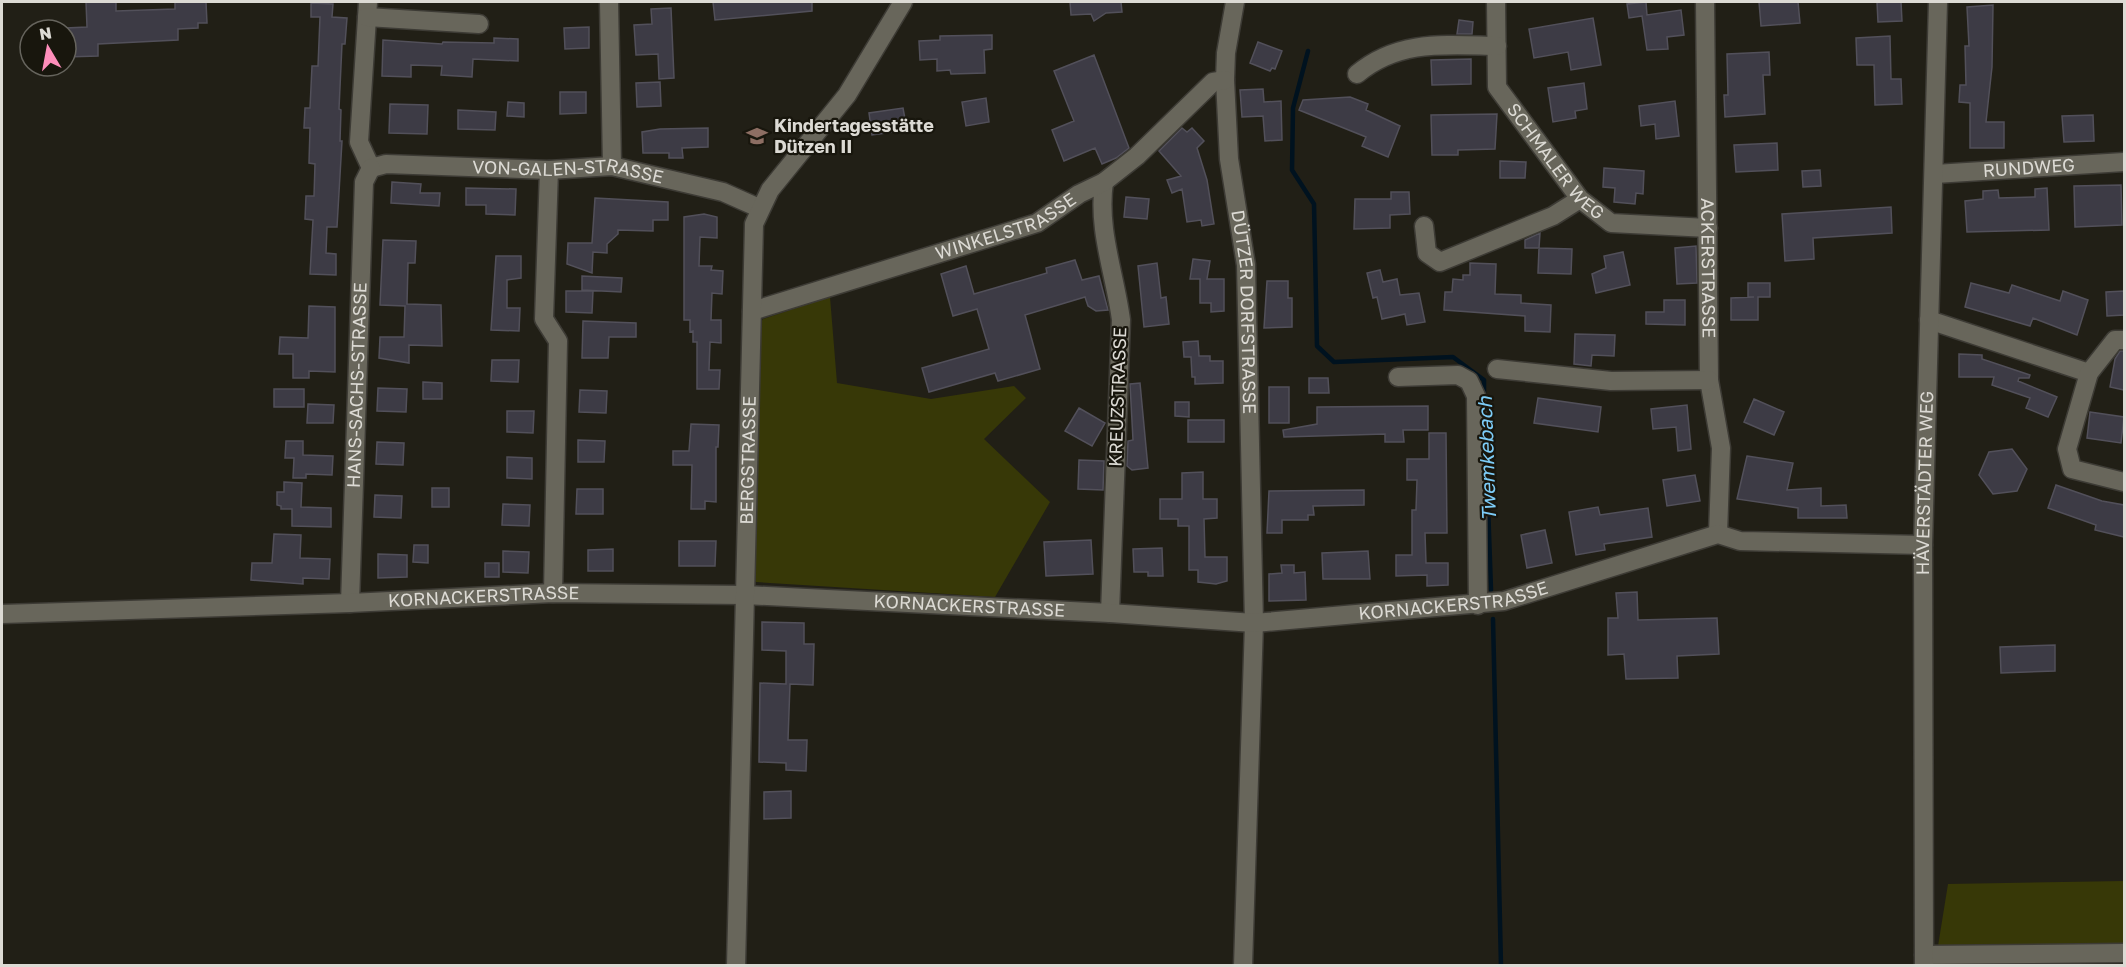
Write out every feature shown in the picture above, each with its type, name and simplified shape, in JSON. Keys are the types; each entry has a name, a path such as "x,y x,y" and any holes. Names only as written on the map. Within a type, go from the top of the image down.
{"street":[{"path":"609,2 612,166"},
{"name":"BERGSTRASSE","path":"736,966 754,224 759,207 770,190 847,95 903,2"},
{"name":"DÜTZER DORFSTRASSE","path":"1235,2 1226,53 1225,80 1229,159 1246,265 1254,624 1243,966"},
{"name":"SCHMALER WEG","path":"1496,2 1497,87 1580,199 1611,223 1708,228"},
{"name":"ACKERSTRASSE","path":"1706,2 1709,380 1721,448 1718,534"},
{"name":"HÄVERSTÄDTER WEG","path":"1924,960 1923,545 1938,2"},
{"path":"371,168 359,142 367,9 479,24"},
{"path":"1357,74 1380,56 1426,45 1497,46"},
{"name":"WINKELSTRASSE","path":"752,311 1037,223 1079,194 1104,182 1137,156 1213,82 1225,80"},
{"name":"RUNDWEG","path":"1935,174 2124,162"},
{"name":"VON-GALEN-STRASSE","path":"371,168 386,164 549,170 612,166 723,192 759,207"},
{"name":"HANS-SACHS-STRASSE","path":"350,603 364,182 371,168"},
{"path":"549,170 544,319 558,340 553,593"},
{"name":"KREUZSTRASSE","path":"1104,182 1101,218 1115,278 1121,320 1110,613"},
{"path":"1424,226 1427,253 1440,262 1553,216 1580,199"},
{"path":"1929,320 2089,373"},
{"path":"2124,340 2115,340 2089,373 2067,449 2072,469 2124,482"},
{"path":"1497,369 1611,381 1709,380"},
{"path":"1398,377 1458,375 1469,381 1476,396 1478,604"},
{"path":"1718,534 1740,541 1923,545"},
{"name":"KORNACKERSTRASSE","path":"2,614 350,603 553,593 745,595 1110,613 1254,624 1504,601 1718,534"},
{"path":"1924,960 2124,953"}],"shaded area":[{"path":"830,297 837,383 931,399 1014,386 1026,398 984,439 1050,502 995,597 756,582 751,577 758,326 763,319"},
{"path":"2124,881 2124,944 1938,946 1948,884"}],"building":[{"path":"86,2 116,2 116,11 175,9 175,2 206,2 207,23 198,23 198,28 178,29 178,40 98,44 98,56 78,57 78,27 87,27"},
{"path":"713,2 812,2 812,11 715,20"},
{"path":"1070,2 1121,2 1122,12 1106,13 1094,21 1091,14 1071,15"},
{"path":"1646,2 1647,15 1681,10 1684,35 1667,37 1668,49 1647,50 1642,16 1629,18 1627,4"},
{"path":"1759,2 1798,2 1800,23 1761,26"},
{"path":"1877,2 1901,2 1902,21 1878,22"},
{"path":"311,3 333,4 332,17 347,18 345,44 342,44 339,109 341,110 340,141 342,141 337,227 327,227 326,253 336,254 336,275 310,274 313,220 305,219 306,196 314,196 315,164 309,163 310,128 304,128 305,108 310,108 312,66 318,66 320,17 311,17"},
{"path":"1993,5 1992,67 1986,122 2004,122 2004,148 1970,148 1970,103 1959,102 1960,85 1966,85 1965,46 1969,46 1967,7"},
{"path":"671,8 674,78 659,79 658,54 636,55 634,25 652,24 651,9"},
{"path":"1593,18 1601,65 1571,70 1568,52 1534,58 1529,29"},
{"path":"1459,20 1473,22 1472,34 1457,34"},
{"path":"589,27 589,48 565,49 564,28"},
{"path":"992,35 992,49 984,50 985,73 951,74 950,70 937,71 937,59 920,60 919,41 940,40 940,36"},
{"path":"1890,36 1891,79 1901,79 1902,104 1875,105 1874,65 1857,65 1856,38"},
{"path":"494,38 518,39 518,61 473,59 472,77 441,75 442,66 411,65 411,77 382,76 383,40 442,44 443,42 494,43"},
{"path":"1258,42 1282,51 1275,69 1272,68 1270,71 1250,63"},
{"path":"1769,52 1770,75 1763,75 1765,114 1725,117 1724,95 1728,95 1727,54"},
{"path":"1094,55 1129,148 1116,158 1102,164 1095,148 1064,161 1052,130 1074,121 1054,71"},
{"path":"1471,59 1471,84 1432,85 1431,60"},
{"path":"660,82 661,106 637,107 636,83"},
{"path":"1584,83 1587,109 1575,111 1576,118 1553,122 1548,88"},
{"path":"1263,89 1264,102 1281,101 1282,140 1265,141 1263,116 1242,117 1240,90"},
{"path":"560,92 586,92 586,113 560,114"},
{"path":"1350,97 1368,104 1366,110 1400,126 1388,157 1362,146 1366,137 1299,110 1303,100"},
{"path":"986,98 989,122 966,126 962,102"},
{"path":"1675,101 1679,136 1656,139 1655,124 1641,126 1639,106"},
{"path":"508,102 524,103 524,117 507,116"},
{"path":"390,104 428,105 427,134 389,133"},
{"path":"903,108 907,130 872,135 869,113"},
{"path":"458,110 496,112 495,130 458,129"},
{"path":"1497,114 1495,149 1458,150 1458,155 1432,155 1431,115"},
{"path":"2093,115 2094,141 2064,142 2062,116"},
{"path":"708,128 708,147 682,148 683,158 669,158 669,153 643,153 642,132 660,129"},
{"path":"1182,128 1187,132 1192,128 1204,141 1197,148 1207,180 1214,224 1202,226 1201,220 1187,222 1182,189 1172,193 1167,180 1181,176 1159,151"},
{"path":"1777,143 1778,170 1736,172 1734,145"},
{"path":"1500,161 1526,162 1525,178 1500,178"},
{"path":"1604,168 1644,171 1643,194 1636,193 1635,204 1614,202 1615,188 1603,187"},
{"path":"1820,170 1821,186 1803,187 1802,171"},
{"path":"392,182 421,184 420,193 440,193 439,206 391,203"},
{"path":"2121,185 2122,225 2075,227 2074,186"},
{"path":"466,188 516,189 515,215 486,214 486,205 466,205"},
{"path":"2047,188 2049,230 1967,232 1965,201 1983,199 1983,191 1998,190 1999,198 2035,197 2035,189"},
{"path":"1391,192 1409,192 1410,214 1390,215 1390,228 1354,229 1355,199 1391,199"},
{"path":"1126,197 1149,199 1147,219 1124,217"},
{"path":"595,198 668,202 668,220 653,220 653,231 618,230 618,234 607,244 607,253 593,252 592,273 567,264 568,243 592,243"},
{"path":"1891,207 1892,233 1813,238 1814,259 1785,261 1782,214"},
{"path":"704,214 717,217 717,238 700,237 699,266 712,266 711,270 723,271 722,294 712,293 711,320 721,320 721,343 710,342 709,370 720,370 719,389 697,389 697,342 693,342 690,320 684,320 684,217"},
{"path":"1540,233 1539,248 1525,248 1525,240"},
{"path":"383,240 416,241 415,263 408,263 407,304 441,305 442,346 409,345 409,363 379,358 380,337 404,337 405,306 380,305"},
{"path":"1696,246 1697,283 1677,284 1675,248"},
{"path":"1539,248 1572,249 1571,274 1538,273"},
{"path":"1623,252 1630,285 1596,293 1592,274 1606,268 1604,256"},
{"path":"496,256 521,256 521,278 507,280 507,308 520,308 519,331 491,330"},
{"path":"1193,259 1210,261 1207,279 1224,279 1224,311 1211,312 1211,303 1200,303 1200,279 1190,279"},
{"path":"1075,260 1082,280 1099,276 1108,310 1096,311 1088,306 1085,297 1025,315 1040,369 998,381 995,373 929,392 922,368 989,349 977,309 953,316 941,274 966,266 974,294 1047,273 1046,268"},
{"path":"1157,263 1161,298 1166,297 1169,324 1144,327 1138,266"},
{"path":"1470,263 1496,264 1495,294 1521,295 1521,303 1551,305 1550,332 1525,331 1525,316 1444,310 1445,292 1452,292 1453,279 1463,280 1463,275 1470,275"},
{"path":"1380,270 1383,282 1397,279 1400,295 1419,293 1425,322 1407,325 1405,314 1382,319 1377,297 1373,298 1367,273"},
{"path":"582,276 622,278 621,292 582,290"},
{"path":"1267,281 1288,281 1288,298 1292,298 1292,327 1264,328"},
{"path":"1748,283 1770,283 1770,297 1758,297 1758,320 1731,320 1731,298 1754,297 1748,297"},
{"path":"1971,283 2009,293 2012,285 2060,301 2063,291 2088,300 2077,335 2033,318 2030,326 1965,307"},
{"path":"566,291 593,291 592,313 566,312"},
{"path":"2124,291 2124,315 2107,316 2106,292"},
{"path":"1664,300 1685,300 1685,325 1646,324 1646,312 1664,312"},
{"path":"309,306 335,307 335,372 309,371 309,378 293,378 293,354 279,354 280,337 308,338"},
{"path":"583,321 636,323 636,337 609,337 608,358 582,358"},
{"path":"1575,334 1615,335 1614,356 1592,355 1591,366 1574,364"},
{"path":"1198,341 1199,356 1210,356 1210,361 1223,361 1223,383 1195,384 1195,377 1192,377 1191,357 1184,357 1183,342"},
{"path":"2120,351 2124,351 2124,390 2110,387 2115,359"},
{"path":"1959,354 1982,355 1982,359 2030,375 2029,378 2019,378 2018,381 2057,397 2048,417 2026,408 2030,398 1992,385 1994,377 1959,377"},
{"path":"492,360 519,360 518,382 491,381"},
{"path":"1309,378 1328,378 1329,393 1309,393"},
{"path":"423,382 442,383 442,399 423,399"},
{"path":"1140,383 1148,468 1132,470 1127,466 1128,441 1133,440 1130,384"},
{"path":"1269,387 1289,387 1289,423 1269,423"},
{"path":"378,388 407,389 406,412 377,411"},
{"path":"274,389 304,389 304,407 274,407"},
{"path":"580,390 607,391 606,413 579,412"},
{"path":"1538,398 1601,407 1598,432 1534,423"},
{"path":"1754,399 1784,412 1774,435 1744,422"},
{"path":"1175,402 1189,402 1189,417 1175,416"},
{"path":"308,404 334,405 333,423 307,423"},
{"path":"1687,405 1691,449 1678,451 1676,427 1653,429 1651,409"},
{"path":"1428,406 1428,430 1403,430 1404,442 1385,442 1385,434 1284,437 1283,430 1317,424 1317,407"},
{"path":"1079,408 1105,423 1092,446 1065,431"},
{"path":"507,411 534,411 533,433 507,432"},
{"path":"2090,412 2124,417 2121,443 2087,438"},
{"path":"1188,420 1224,420 1224,442 1188,442"},
{"path":"691,424 719,425 718,447 716,447 716,502 705,501 705,509 691,509 692,465 673,465 673,451 689,451"},
{"path":"1429,433 1446,433 1447,533 1425,533 1426,563 1448,563 1448,585 1427,586 1427,575 1396,576 1396,555 1412,555 1412,510 1416,510 1417,480 1407,480 1407,459 1429,459"},
{"path":"578,440 605,441 604,462 578,462"},
{"path":"286,441 303,441 303,455 333,456 332,475 306,474 306,478 293,478 294,458 285,458"},
{"path":"377,442 404,443 403,465 376,464"},
{"path":"2012,449 2027,469 2017,491 1993,494 1979,475 1989,452"},
{"path":"1747,456 1793,463 1787,490 1821,488 1821,506 1846,505 1847,518 1798,518 1798,508 1737,499"},
{"path":"507,457 532,458 532,479 507,478"},
{"path":"1079,460 1104,461 1103,490 1078,489"},
{"path":"1203,472 1203,499 1217,499 1217,518 1204,519 1205,557 1227,557 1227,581 1216,584 1198,582 1198,570 1189,570 1189,526 1178,526 1178,519 1160,519 1160,499 1182,499 1182,473"},
{"path":"1695,475 1700,501 1667,506 1663,480"},
{"path":"284,482 302,483 301,507 331,508 331,527 292,526 292,509 281,509 281,506 277,505 277,492 284,492"},
{"path":"2056,485 2102,501 2124,505 2124,537 2095,530 2096,525 2048,508"},
{"path":"432,488 449,488 449,507 432,507"},
{"path":"577,489 603,489 603,514 576,514"},
{"path":"1364,490 1364,505 1313,506 1314,515 1308,515 1308,520 1282,520 1282,533 1267,533 1269,491"},
{"path":"375,495 402,496 401,518 374,517"},
{"path":"503,504 530,505 529,526 502,525"},
{"path":"1598,507 1600,515 1648,508 1652,537 1604,544 1605,550 1576,555 1569,512"},
{"path":"1545,530 1552,563 1527,568 1521,535"},
{"path":"274,534 301,535 300,558 330,559 329,579 303,578 303,584 251,580 252,563 272,563"},
{"path":"1091,540 1093,574 1046,576 1044,542"},
{"path":"679,541 716,541 715,566 679,566"},
{"path":"414,545 428,545 428,563 413,562"},
{"path":"1162,548 1163,576 1148,576 1148,572 1134,572 1133,549"},
{"path":"613,549 613,571 588,571 588,550"},
{"path":"503,551 529,552 528,573 503,572"},
{"path":"1368,551 1370,579 1323,579 1322,553"},
{"path":"378,554 407,555 407,577 378,578"},
{"path":"485,563 499,563 499,577 485,577"},
{"path":"1281,565 1294,565 1294,573 1305,572 1306,600 1269,601 1269,574 1282,573"},
{"path":"1637,592 1638,620 1717,618 1719,654 1677,656 1678,678 1626,679 1624,654 1608,655 1608,618 1618,618 1616,593"},
{"path":"762,622 804,623 804,644 814,644 813,685 790,684 788,740 807,740 806,771 786,770 786,763 759,762 760,683 786,684 786,651 762,650"},
{"path":"2055,645 2055,671 2001,673 2000,647"},
{"path":"791,791 791,818 764,819 764,792"}],"waterway":[{"name":"Twemkebach","path":"1308,51 1293,108 1292,170 1314,204 1317,346 1334,362 1453,357 1484,380 1484,396"},
{"name":"Twemkebach","path":"1485,419 1491,590"},
{"name":"Twemkebach","path":"1493,619 1501,966"}],"place":[{"name":"Kindertagesstätte Dützen II","path":"757,136"}]}
